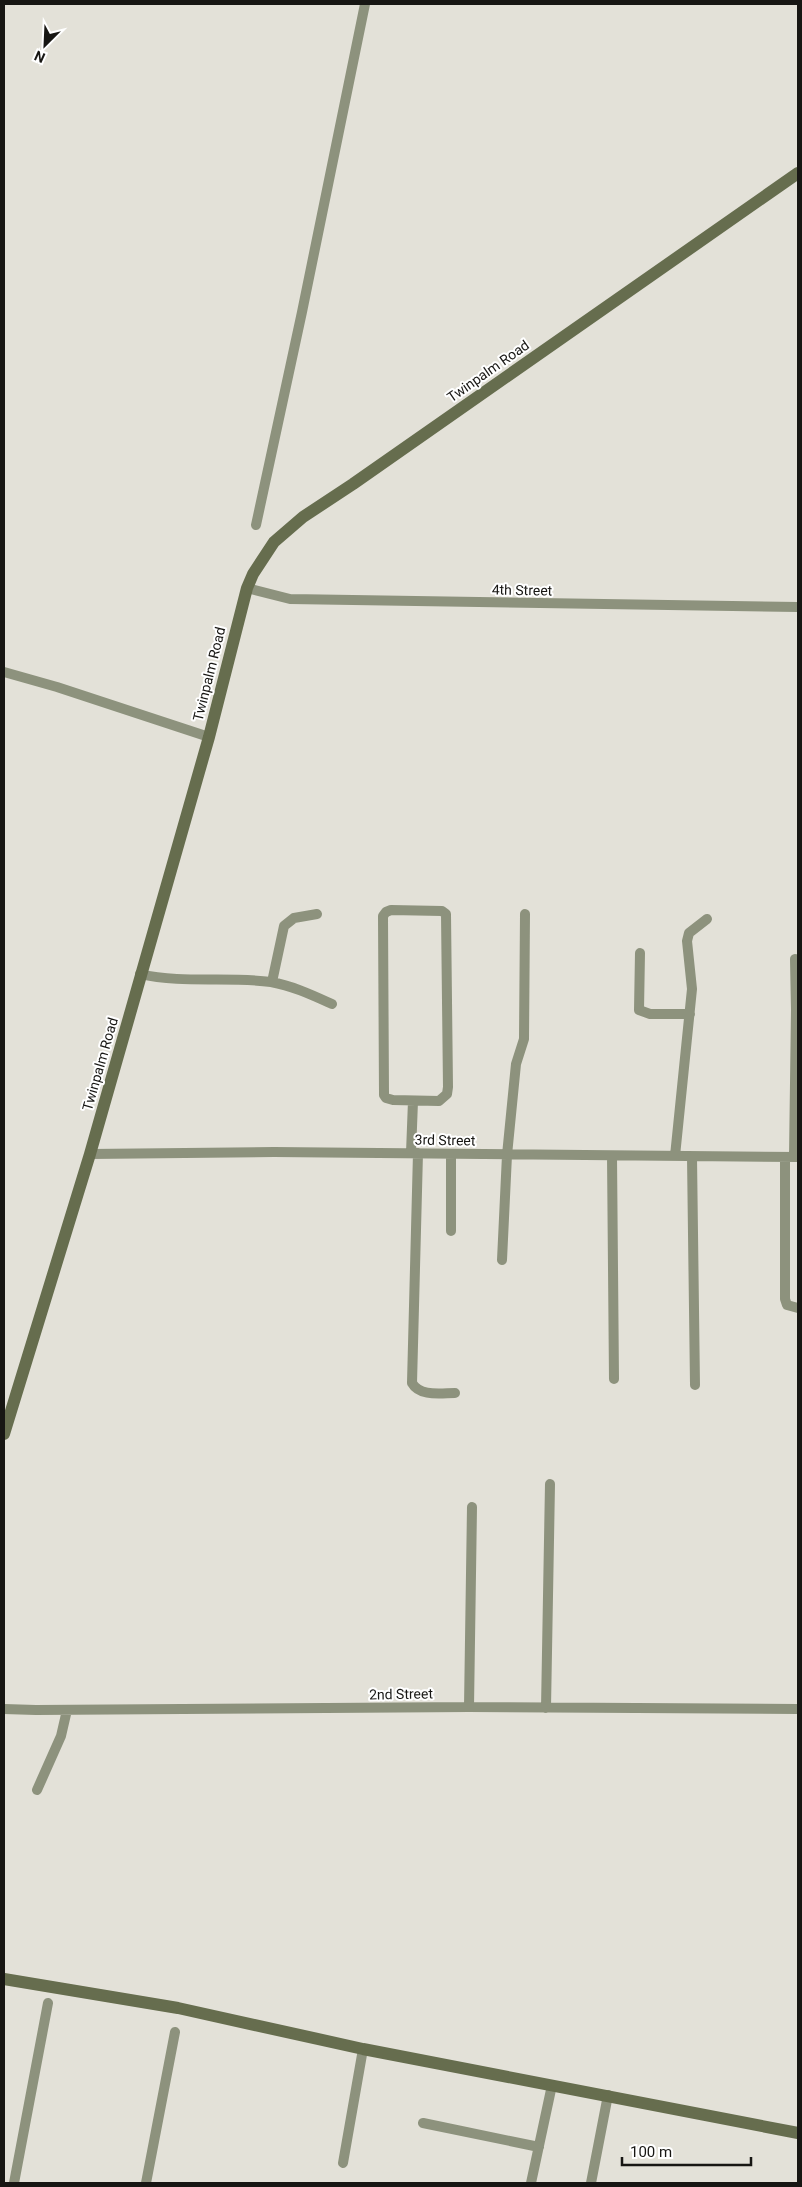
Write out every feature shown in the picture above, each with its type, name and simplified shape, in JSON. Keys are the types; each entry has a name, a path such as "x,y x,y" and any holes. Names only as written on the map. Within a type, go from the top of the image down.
{"main road":[{"name":"Twinpalm Road","path":"4,1434 7,1414 90,1154 209,737 247,588 253,574 274,542 303,517 798,173"},
{"path":"4,1979 178,2008 363,2049 798,2132"}],"street":[{"path":"256,525 302,312 364,4"},
{"name":"4th Street","path":"247,588 290,599 798,607"},
{"path":"4,672 57,687 209,737"},
{"path":"391,910 442,912 446,914 447,920 447,1094 440,1101 413,1101 393,1100 386,1098 384,1095 383,916 391,910"},
{"path":"272,982 284,926 294,918 317,914"},
{"path":"502,1260 507,1155 516,1064 524,1039 525,914"},
{"path":"675,1156 692,989 687,941 689,934 707,919"},
{"path":"640,953 639,1010 650,1014 690,1014"},
{"path":"795,960 796,1010 793,1157 785,1299 787,1305 798,1308"},
{"path":"140,974 161,979 272,982 294,987 332,1004"},
{"path":"413,1101 412,1383 415,1388 426,1392 455,1393"},
{"name":"3rd Street","path":"90,1154 274,1152 793,1157"},
{"path":"450,1154 451,1231"},
{"path":"612,1156 614,1379"},
{"path":"692,1157 696,1385"},
{"path":"546,1708 550,1484"},
{"path":"469,1707 472,1507"},
{"name":"2nd Street","path":"4,1709 469,1707 798,1709"},
{"path":"37,1790 61,1736 67,1710"},
{"path":"14,2183 48,2003"},
{"path":"146,2183 175,2032"},
{"path":"342,2163 363,2049"},
{"path":"531,2183 552,2085"},
{"path":"591,2183 608,2095"},
{"path":"424,2124 539,2147"}]}
